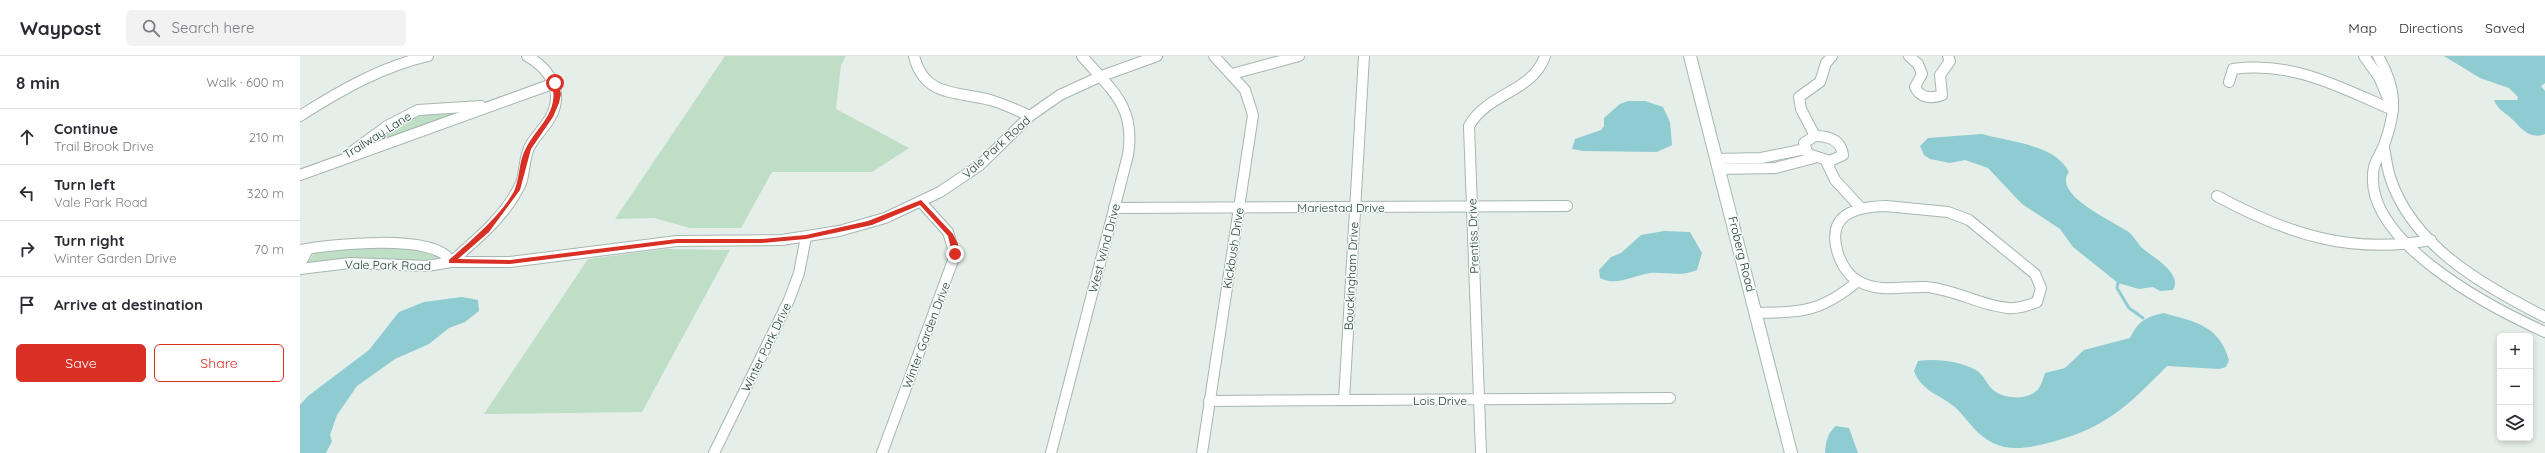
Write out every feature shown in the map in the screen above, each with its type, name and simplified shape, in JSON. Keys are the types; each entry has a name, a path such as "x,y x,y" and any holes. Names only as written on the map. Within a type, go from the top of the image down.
{"main road":[{"name":"Froberg Road","path":"1690,56 1757,313 1791,453"}],"street":[{"path":"300,116 352,84 387,68 428,56"},
{"path":"451,262 486,231 517,190 528,149 550,117 556,103 558,94 555,83 545,68 527,56"},
{"path":"914,56 920,74 936,88 951,93 989,99 1030,116"},
{"name":"West Wind Drive","path":"1051,453 1128,154 1131,133 1127,114 1117,97 1082,56"},
{"name":"Vale Park Road","path":"300,269 350,263 427,266 451,262 510,262 677,241 761,241 806,237 870,223 921,202 950,186 980,165 1030,116 1060,96 1099,77 1157,56"},
{"name":"Kickbush Drive","path":"1202,453 1253,105 1247,93 1232,74 1214,56"},
{"path":"1232,74 1299,56"},
{"name":"Bouckingham Drive","path":"1344,400 1364,56"},
{"name":"Prentiss Drive","path":"1481,453 1471,206 1470,122 1477,111 1489,102 1533,77 1540,68 1545,56"},
{"path":"1815,136 1800,109 1799,97 1820,82 1826,63 1832,56"},
{"path":"1909,56 1918,64 1922,74 1915,87 1916,90 1919,94 1931,97 1942,95 1943,91 1940,78 1941,72 1950,61 1948,56"},
{"path":"2364,56 2387,91 2393,110"},
{"path":"2378,56 2393,84 2396,96 2384,145 2374,169 2373,184 2376,198 2384,214 2409,245 2428,264 2458,287 2501,312 2545,332"},
{"path":"2229,82 2233,68 2249,65 2269,65 2296,70 2319,78 2393,110"},
{"name":"Trailway Lane","path":"300,175 555,83"},
{"name":"Trailway Lane","path":"329,164 357,148 396,120 414,112 432,108 479,106 499,103"},
{"path":"1815,136 1831,138 1842,147 1844,151 1840,158 1826,161 1814,158 1805,150 1804,143 1815,136"},
{"path":"2384,145 2387,172 2394,191 2402,207 2431,240 2474,276 2545,317"},
{"path":"1718,164 1805,150"},
{"path":"1718,164 1775,168 1814,158"},
{"path":"1826,161 1828,170 1834,179 1861,208"},
{"path":"2217,196 2262,219 2308,235 2367,245 2409,245 2431,240"},
{"name":"Winter Garden Drive","path":"882,453 955,254 955,244 951,235 921,202"},
{"name":"Mariestad Drive","path":"1114,208 1567,206"},
{"path":"1895,206 1943,211 1962,217 2028,268 2039,280 2041,288 2037,302 2029,306 2007,308 1934,287 1882,289 1858,281 1843,265 1837,252 1834,232 1842,217 1861,208 1895,206"},
{"name":"Winter Park Drive","path":"714,453 789,300 799,273 806,237"},
{"name":"Vale Park Road","path":"304,249 358,242 393,242 446,255 451,262"},
{"path":"300,265 304,249"},
{"path":"1757,313 1802,312 1820,308 1836,300 1858,281"},
{"name":"Lois Drive","path":"1209,401 1670,398"}],"green space":[{"path":"725,56 846,56 841,65 836,109 909,148 872,172 772,172 741,228 690,228 654,218 615,219"},
{"path":"465,111 375,146 367,144 412,114"},
{"path":"369,243 421,250 442,257 439,262 308,263 315,251"},
{"path":"665,249 730,250 642,412 484,414 588,259"}],"water":[{"path":"2444,56 2545,56 2545,83 2541,86 2545,91 2545,134 2535,136 2527,133 2498,106 2494,100 2517,100 2518,97 2509,88 2480,78"},
{"path":"1628,101 1645,101 1663,107 1670,122 1672,145 1657,152 1583,151 1572,149 1575,139 1601,130 1604,126 1604,118 1620,104"},
{"path":"1982,134 2018,142 2053,155 2069,172 2066,181 2069,190 2077,199 2130,233 2141,247 2164,265 2172,273 2174,278 2175,284 2173,290 2160,291 2153,287 2139,289 2118,283 2073,247 2060,229 2022,204 1988,168 1965,160 1950,163 1930,159 1924,155 1920,146 1928,138"},
{"path":"1664,231 1690,232 1702,253 1697,270 1680,274 1651,273 1619,281 1600,278 1599,270 1611,257 1621,253 1641,235"},
{"path":"462,297 478,300 479,311 465,322 449,328 429,344 395,359 357,386 337,415 330,435 332,441 326,453 300,453 300,405 308,396 369,350 399,312 424,302"},
{"path":"2164,313 2186,319 2212,332 2225,348 2229,360 2226,367 2219,369 2167,366 2139,394 2112,416 2082,432 2044,444 2025,448 2012,448 1999,446 1993,443 1978,433 1952,405 1927,389 1914,371 1918,361 1940,360 1955,362 1976,370 1981,374 1992,389 2001,395 2025,397 2039,388 2045,373 2065,368 2084,350 2130,338 2140,323 2144,320"},
{"path":"1836,426 1849,428 1858,453 1825,453 1829,435"}],"waterway":[{"path":"2118,283 2117,288 2129,308 2143,318"}],"route":[{"path":"555,83 558,94 556,103 550,117 528,149 522,181 517,190 510,202 486,231 451,262 482,264 510,262 677,241 761,241 806,237 840,231 870,223 921,202 951,235 955,244 955,254"}]}
